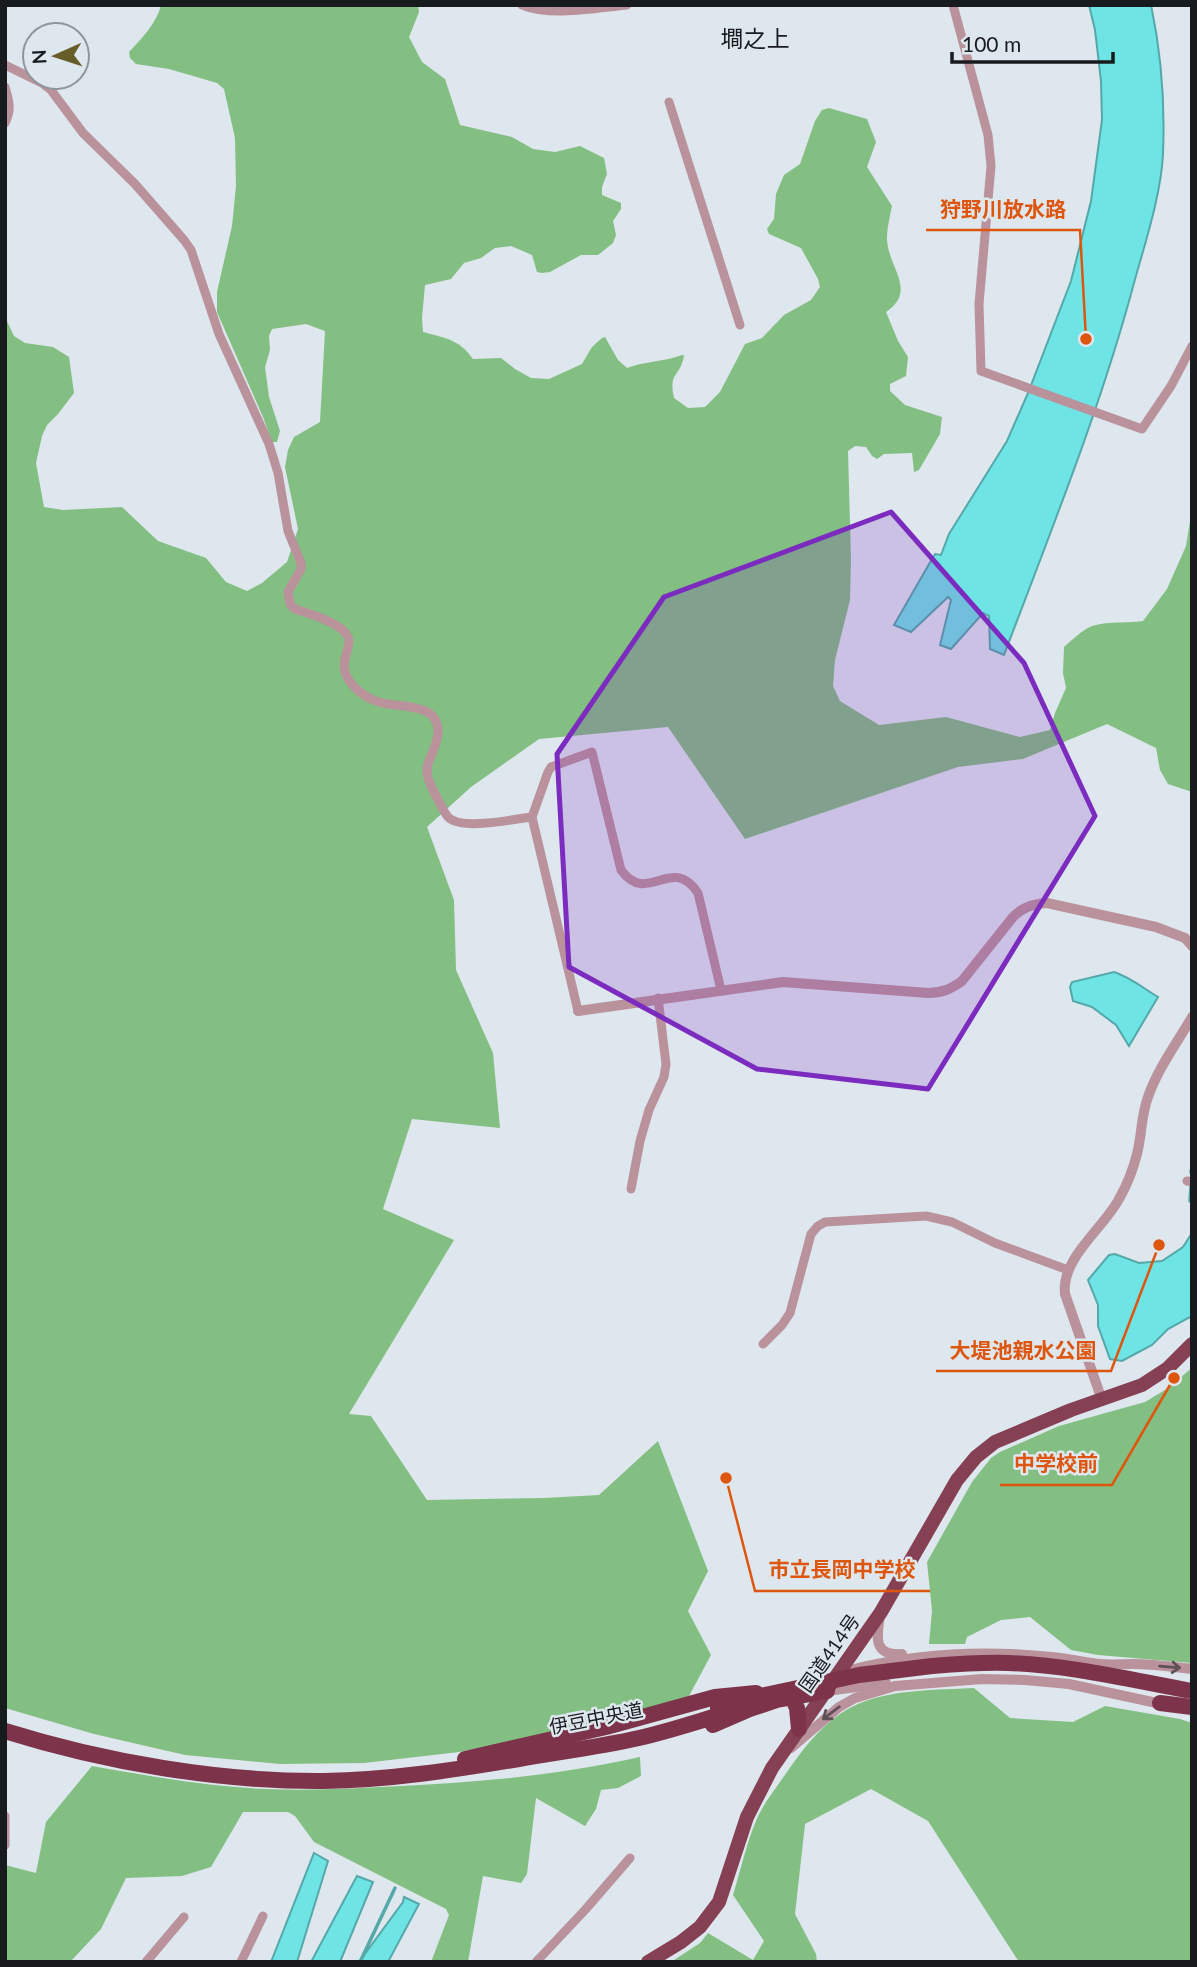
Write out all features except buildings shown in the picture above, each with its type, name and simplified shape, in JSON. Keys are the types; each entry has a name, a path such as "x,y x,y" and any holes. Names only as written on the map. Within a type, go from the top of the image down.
{"highway":[{"name":"国道414号","path":"648,1962 700,1927 719,1902 747,1817 779,1757 881,1612 957,1480 976,1457 995,1442 1142,1385 1168,1368 1192,1344"},
{"name":"伊豆中央道","path":"5,1731 107,1758 184,1770 243,1777 353,1780 449,1767 639,1733 719,1712 751,1699 859,1675 1011,1663 1081,1671 1192,1691"},
{"path":"1100,1664 1192,1691"},
{"path":"449,1767 495,1751 606,1727 715,1697 770,1692 839,1673"},
{"path":"449,1767 468,1772 620,1753 700,1730 750,1709 827,1690"},
{"path":"792,1697 797,1708 799,1729"},
{"path":"1160,1703 1192,1707"},
{"name":"伊豆中央道","path":"5,1725 45,1738 110,1753 243,1772 354,1774 430,1766 449,1767"}],"street":[{"path":"522,5 539,10 627,5"},
{"path":"953,5 988,135 992,166 982,258 981,371 1142,429 1171,386 1192,346"},
{"path":"5,65 42,82 51,90 83,133 144,194 191,250 219,334 254,411 278,473 288,530 301,563 301,569 288,592 290,604 295,609 335,625 346,634 350,643 343,663 345,672 359,691 380,703 425,710 434,718 438,739 427,767 427,775 448,817 466,825 532,817"},
{"path":"5,87 10,105 5,122"},
{"path":"669,102 740,325"},
{"path":"721,990 698,893 693,886 687,881 670,877 639,884 631,881 621,870 592,752 551,767 532,817 578,1011 783,982 941,993 962,981 1013,917 1021,909 1034,904 1047,903 1156,927 1185,938 1192,946"},
{"path":"631,1189 646,1121 664,1077 666,1064 658,998"},
{"path":"1102,1400 1065,1294 1064,1284 1068,1270 1118,1201 1137,1154 1148,1097 1156,1078 1192,1017"},
{"path":"763,1344 790,1313 811,1234 825,1222 926,1216 942,1218 995,1243 1068,1270"},
{"path":"881,1612 877,1636 879,1644 886,1652 890,1655 908,1653 933,1669"},
{"path":"827,1690 906,1681 933,1669 1016,1654 1100,1664 1192,1669"},
{"path":"839,1673 877,1663 933,1669 982,1679 1069,1684 1160,1703 1192,1713"},
{"path":"779,1757 839,1707 855,1698 895,1686 933,1669"},
{"path":"5,1815 5,1845"},
{"path":"536,1962 630,1858"},
{"path":"241,1962 263,1916"},
{"path":"146,1962 184,1917"}],"highlighted area":[{"path":"891,512 1024,663 1095,816 928,1089 757,1069 569,967 557,754 664,597"}],"green space":[{"path":"161,5 418,5 419,12 409,37 422,62 445,79 460,125 512,137 533,149 555,152 580,146 604,158 607,174 602,195 621,203 621,209 613,221 616,235 613,243 598,255 581,255 550,272 542,273 537,272 532,255 511,246 495,248 481,258 464,263 451,279 425,285 423,332 457,343 473,359 501,358 531,378 549,379 582,364 592,347 605,337 618,360 627,368 684,355 674,378 673,389 674,398 688,408 705,407 720,392 745,344 762,338 784,315 811,300 820,287 801,248 769,234 767,229 774,219 776,194 784,175 800,164 815,121 822,110 829,108 867,119 876,142 867,167 892,206 887,239 901,287 895,304 886,312 908,357 906,376 890,384 890,391 905,405 942,417 940,434 919,470 914,472 912,453 884,454 877,459 866,447 855,446 848,451 850,600 835,660 833,686 840,701 879,725 946,717 1020,737 1050,730 1066,688 1063,673 1064,647 1092,626 1143,621 1167,589 1186,546 1192,509 1192,792 1168,784 1160,770 1156,748 1107,724 1023,759 958,767 745,839 668,727 539,739 471,787 427,827 454,900 456,970 493,1053 500,1128 412,1119 383,1209 454,1240 349,1414 371,1416 427,1500 599,1495 658,1441 708,1571 688,1611 711,1655 682,1709 459,1752 364,1763 280,1764 185,1755 94,1734 5,1708 5,317 14,336 25,343 53,347 69,357 74,393 47,425 36,463 44,507 63,510 122,507 158,541 206,558 226,582 247,591 262,583 287,562 298,529 285,467 288,450 294,437 320,422 325,331 306,324 272,329 265,367 269,397 280,431 277,442 272,442 217,312 217,292 232,226 236,186 235,138 224,89 217,83 169,69 136,64 130,58 129,52 152,24"},
{"path":"1192,1368 1192,1663 1071,1650 1030,1617 1001,1620 967,1637 965,1644 929,1644 932,1611 927,1562 972,1482 991,1458 1059,1426 1145,1402"},
{"path":"974,1688 1010,1718 1073,1722 1105,1706 1192,1723 1192,1962 1019,1962 928,1821 871,1789 805,1824 795,1914 816,1954 817,1962 671,1962 700,1943 708,1933 753,1960 764,1941 733,1895 746,1851 757,1818 766,1802 823,1727 845,1710 886,1695"},
{"path":"640,1757 641,1776 618,1788 601,1790 596,1809 585,1826 536,1798 527,1874 521,1883 483,1876 468,1962 431,1962 449,1915 446,1909 314,1842 295,1816 288,1812 243,1812 211,1867 182,1876 126,1878 101,1929 70,1962 5,1962 5,1865 36,1873 46,1822 92,1766 223,1786 318,1789 491,1780 581,1769"}],"water":[{"path":"1089,5 1151,5 1160,60 1163,117 1162,170 1156,202 1106,378 1074,471 1004,655 990,649 989,616 983,613 951,649 940,645 951,600 948,597 911,632 894,625 935,554 941,555 949,534 1007,441 1071,281 1091,201 1102,120 1101,81"},
{"path":"1114,972 1158,997 1129,1046 1116,1025 1092,1007 1073,1001 1070,987 1072,982"},
{"path":"1192,1233 1192,1316 1168,1329 1152,1345 1122,1361 1110,1359 1098,1326 1098,1305 1088,1280 1109,1255 1115,1254 1139,1263 1162,1261 1183,1247"},
{"path":"314,1853 328,1861 297,1962 271,1962"},
{"path":"357,1876 373,1882 340,1962 311,1962"},
{"path":"404,1897 419,1904 388,1962 359,1962 403,1902"}],"waterway":[{"path":"1191,1172 1192,1167"},
{"path":"1190,1201 1191,1186"},
{"path":"360,1962 395,1888"}],"place":[{"name":"狩野川放水路","path":"1086,339"},
{"name":"大堤池親水公園","path":"1159,1245"},
{"name":"中学校前","path":"1174,1378"},
{"name":"市立長岡中学校","path":"726,1478"}],"district":[{"name":"墹之上","path":"755,39"}]}
